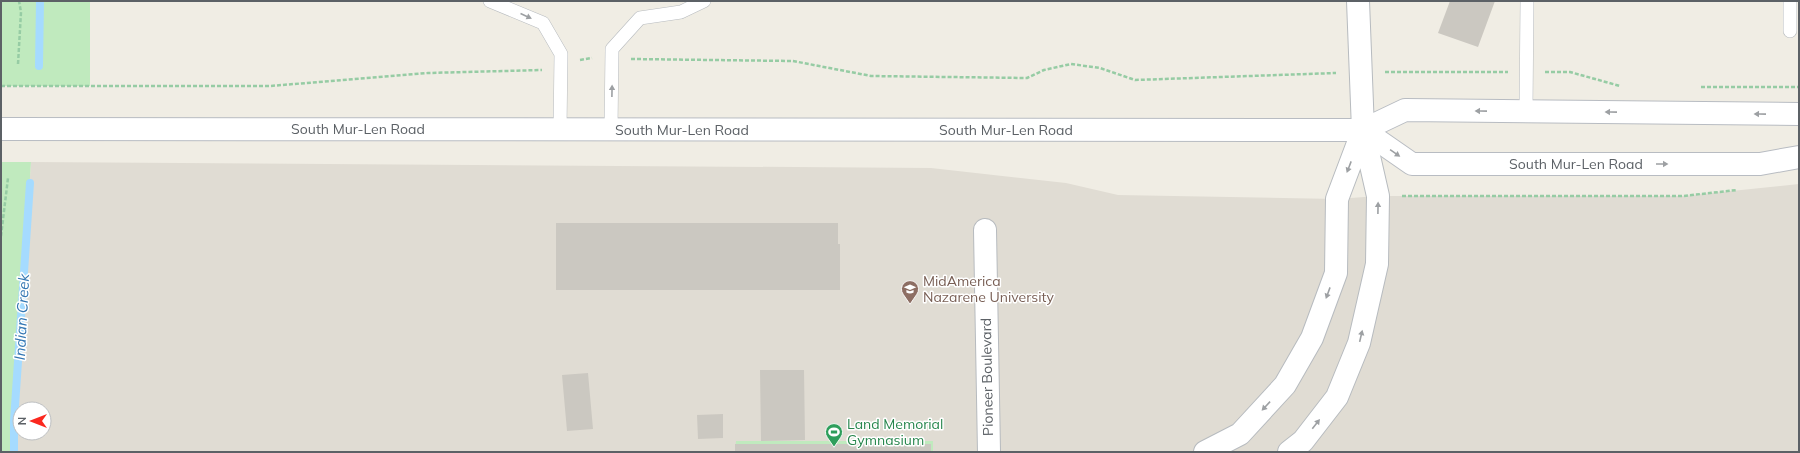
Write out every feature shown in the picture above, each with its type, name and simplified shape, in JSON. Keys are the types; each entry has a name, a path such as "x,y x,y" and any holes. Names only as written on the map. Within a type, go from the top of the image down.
{"main road":[{"path":"1289,452 1303,441 1337,398 1359,343 1377,264 1378,196 1363,130 1358,1"},
{"name":"South Mur-Len Road","path":"1,129 1363,130 1405,110 1799,114"},
{"path":"1205,452 1240,434 1285,385 1312,338 1336,273 1337,199 1363,130"},
{"name":"South Mur-Len Road","path":"1363,130 1412,164 1760,164 1799,157"},
{"name":"Pioneer Boulevard","path":"985,230 988,452"}],"lane":[{"path":"490,1 542,23 561,54 560,130"},
{"path":"612,130 612,49 640,18 681,12 704,1"},
{"path":"1526,111 1527,1"},
{"path":"1790,1 1790,31"}],"path":[{"path":"18,64 21,12 19,1"},
{"path":"1,86 270,86 428,73 541,70 587,58 793,61 870,76 1027,78 1044,70 1071,64 1100,68 1135,80 1329,73"},
{"path":"1391,72 1570,72 1622,87"},
{"path":"1699,87 1799,87"},
{"path":"1,236 8,178"},
{"path":"1378,196 1683,196 1744,189"}],"shaded area":[{"name":"MidAmerica Nazarene University","path":"31,162 931,168 1066,183 1118,195 1337,199 1378,196 1683,196 1799,184 1799,452 14,452 14,441 52,441 52,401 15,401"}],"green space":[{"path":"1,1 90,1 90,86 1,86"},
{"path":"1,162 31,162 15,401 12,401 12,441 14,441 14,452 1,452"},
{"name":"Land Memorial Gymnasium","path":"736,441 933,441 933,452 735,452"}],"building":[{"path":"1450,1 1495,1 1478,47 1438,33"},
{"path":"556,223 838,223 838,244 840,244 840,290 556,290"},
{"path":"760,370 804,370 805,440 761,441"},
{"path":"588,373 593,429 567,431 562,375"},
{"path":"723,414 723,438 698,439 697,415"},
{"name":"Land Memorial Gymnasium","path":"735,444 931,444 931,452 735,452"}],"waterway":[{"name":"Indian Creek","path":"39,66 40,1"},
{"name":"Indian Creek","path":"14,452 14,421 30,183"}],"place":[{"name":"MidAmerica Nazarene University","path":"910,304"},
{"name":"Land Memorial Gymnasium","path":"834,447"}]}
